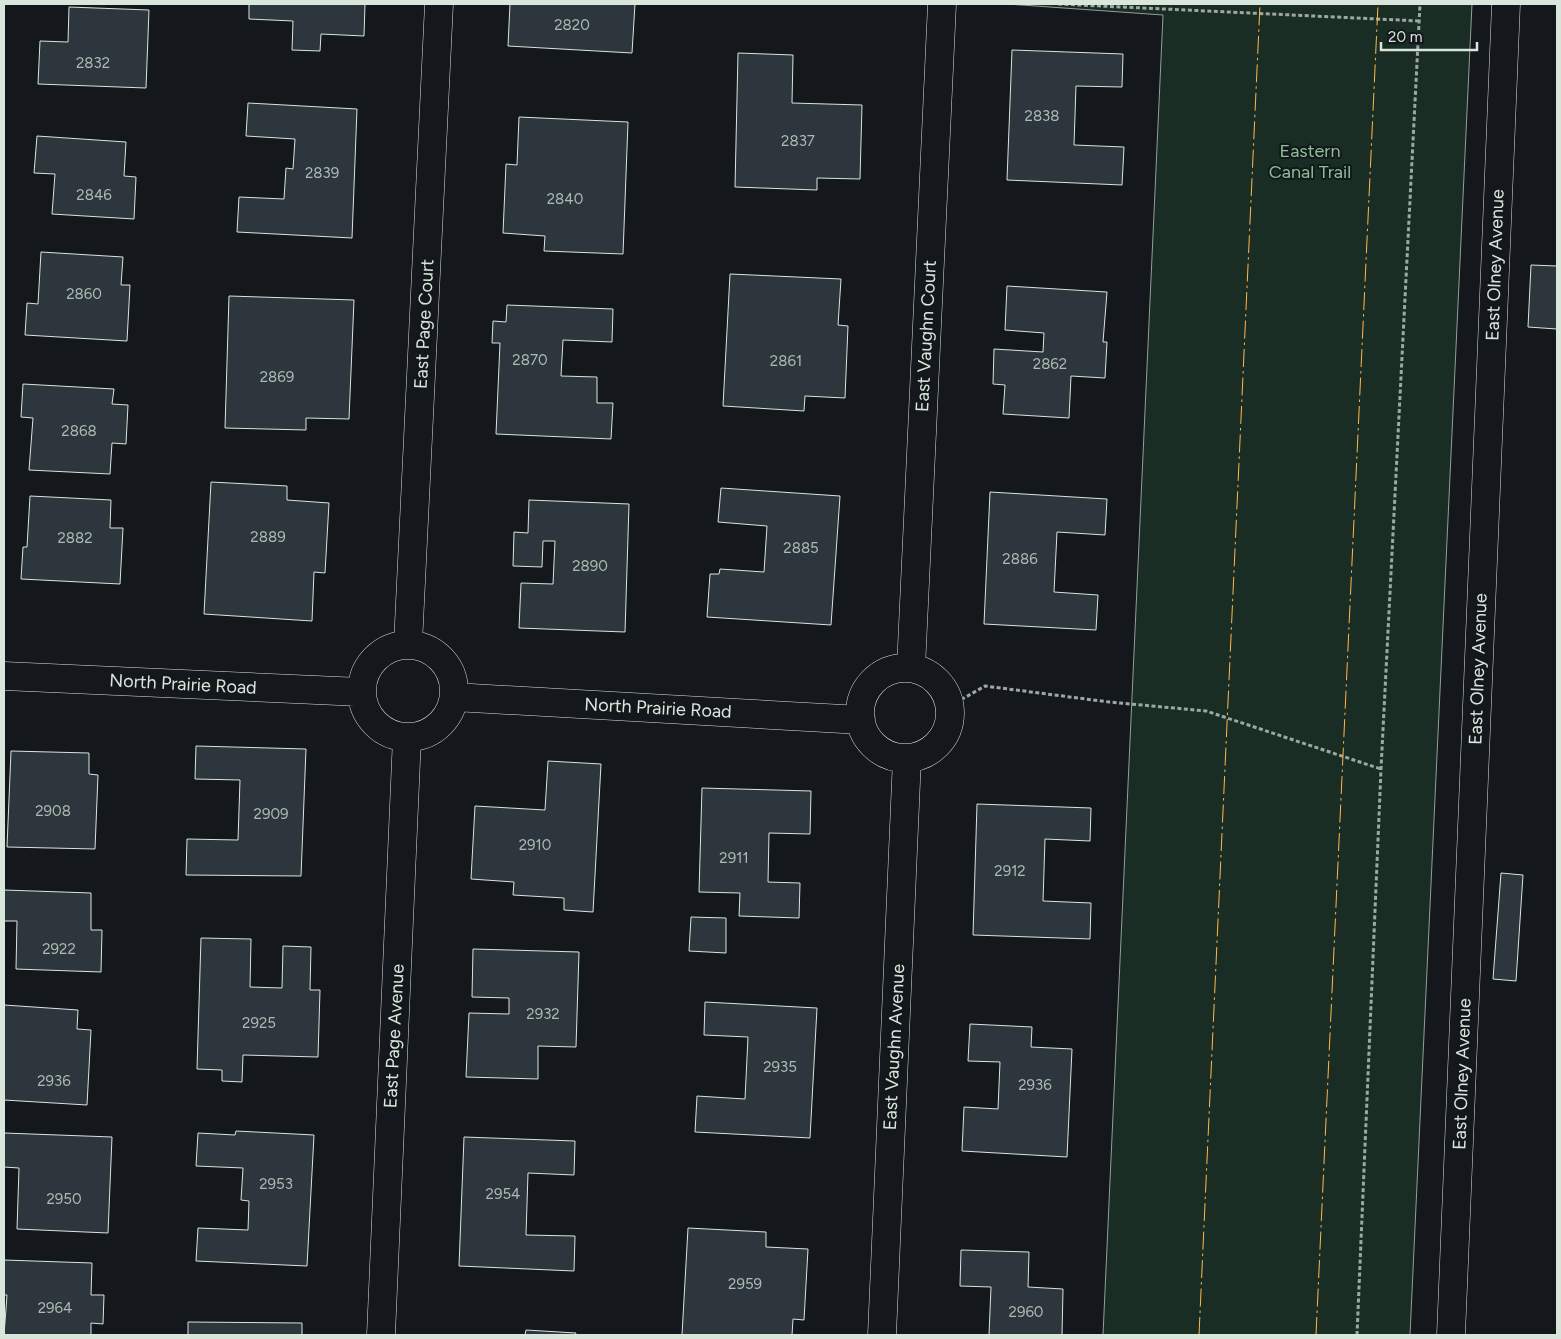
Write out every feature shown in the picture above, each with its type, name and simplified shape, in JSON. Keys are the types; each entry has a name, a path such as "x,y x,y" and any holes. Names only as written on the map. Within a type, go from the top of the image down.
{"street":[{"name":"East Page Court","path":"408,644 440,4"},
{"name":"East Vaughn Court","path":"911,668 942,4"},
{"name":"East Olney Avenue","path":"1451,1335 1506,4"},
{"path":"408,644 421,646 433,651 443,660 450,671 454,697 450,710 433,730 420,736 407,737 393,735 380,728 364,706 361,692 363,677 375,658 393,646 408,644"},
{"path":"911,668 925,672 937,681 946,692 950,706 950,722 944,736 935,747 922,755 907,758 886,754 877,748 864,730 861,720 860,706 865,693 873,681 891,670 911,668"},
{"name":"North Prairie Road","path":"4,676 361,692"},
{"name":"North Prairie Road","path":"454,697 861,720"},
{"name":"East Page Avenue","path":"380,1335 407,737"},
{"name":"East Vaughn Avenue","path":"882,1335 907,758"}],"path":[{"path":"1058,4 1420,21"},
{"path":"1357,1335 1380,769 1420,4"},
{"path":"950,706 985,686 1108,702 1206,711 1380,769"}],"green space":[{"name":"Eastern Canal Trail","path":"1007,4 1472,4 1410,1335 1103,1335 1163,15"}],"building":[{"path":"249,4 365,4 364,36 321,34 320,51 292,50 293,21 249,19"},
{"path":"510,4 635,4 632,53 508,46"},
{"path":"69,7 149,10 146,88 38,84 40,41 68,42"},
{"path":"1012,50 1123,54 1122,87 1076,86 1074,145 1124,147 1122,185 1007,180"},
{"path":"738,53 793,55 792,103 862,105 860,179 817,178 817,190 735,187"},
{"path":"248,103 357,109 352,238 237,232 239,197 284,199 286,168 293,169 295,139 246,136"},
{"path":"519,117 628,122 623,254 544,251 545,236 503,233 506,164 517,165"},
{"path":"37,136 126,142 124,176 136,177 134,219 52,214 55,174 34,173"},
{"path":"41,252 123,257 121,285 130,285 127,341 25,335 27,303 38,304"},
{"path":"1531,265 1557,266 1557,329 1528,327"},
{"path":"730,274 841,279 838,325 848,326 845,398 805,396 804,411 723,406"},
{"path":"1007,286 1107,292 1103,342 1107,342 1105,378 1071,376 1069,418 1003,414 1005,385 993,384 994,349 1043,352 1044,333 1005,330"},
{"path":"229,296 354,300 349,419 306,418 306,430 225,428"},
{"path":"507,305 613,309 612,342 563,340 561,376 597,377 597,403 613,403 611,439 496,434 500,343 492,343 493,321 506,322"},
{"path":"23,384 114,389 112,404 128,405 126,444 112,443 110,474 29,470 33,418 21,417"},
{"path":"211,482 287,486 287,500 329,503 325,573 314,572 312,621 204,614"},
{"path":"721,488 840,496 831,625 707,617 710,574 719,574 720,569 764,572 767,526 718,522"},
{"path":"990,492 1107,499 1105,535 1057,532 1054,592 1098,595 1096,630 984,624"},
{"path":"30,496 111,500 110,528 123,528 120,584 21,579 23,547 27,547"},
{"path":"529,500 629,504 625,632 519,628 521,583 553,584 555,541 543,541 542,567 513,566 514,532 528,533"},
{"path":"196,746 306,749 301,876 186,875 187,839 238,840 240,780 195,779"},
{"path":"11,751 89,753 89,774 98,775 95,849 7,847"},
{"path":"548,761 601,764 593,912 564,910 564,898 513,895 514,882 471,879 475,806 545,810"},
{"path":"702,788 811,791 810,834 769,833 768,882 800,883 799,918 739,916 740,893 699,892"},
{"path":"977,804 1091,808 1090,841 1045,839 1043,901 1091,903 1090,939 973,935"},
{"path":"1501,873 1523,875 1516,981 1493,979"},
{"path":"4,890 91,893 91,930 102,930 101,972 16,969 17,921 4,921"},
{"path":"691,917 726,918 726,953 689,951"},
{"path":"201,938 251,939 250,987 282,988 283,946 311,947 310,990 320,990 318,1057 243,1055 242,1082 222,1081 222,1070 197,1069"},
{"path":"473,949 579,952 576,1047 538,1046 538,1079 466,1077 469,1013 509,1014 509,998 472,997"},
{"path":"705,1002 817,1008 810,1138 695,1132 697,1096 745,1099 748,1037 704,1035"},
{"path":"4,1005 78,1010 77,1029 91,1030 87,1105 4,1100"},
{"path":"970,1024 1032,1027 1031,1047 1072,1049 1067,1157 962,1151 964,1107 998,1109 1000,1062 968,1061"},
{"path":"236,1131 314,1135 307,1266 196,1261 198,1228 248,1230 249,1201 241,1200 243,1168 196,1166 198,1133 235,1135"},
{"path":"4,1133 112,1137 108,1233 17,1229 19,1168 4,1167"},
{"path":"464,1137 575,1141 574,1175 528,1173 526,1235 575,1236 574,1271 459,1266"},
{"path":"688,1228 766,1232 766,1247 808,1249 804,1320 793,1319 792,1335 682,1335"},
{"path":"961,1250 1029,1252 1028,1287 1063,1289 1062,1335 989,1335 991,1287 960,1286"},
{"path":"4,1260 92,1263 91,1295 104,1295 103,1324 91,1323 91,1335 4,1335 7,1295 4,1295"},
{"path":"188,1322 302,1323 302,1335 188,1335"},
{"path":"526,1330 576,1333 575,1335 525,1335"}],"power":[{"path":"1199,1335 1260,4"},
{"path":"1316,1335 1378,4"}]}
